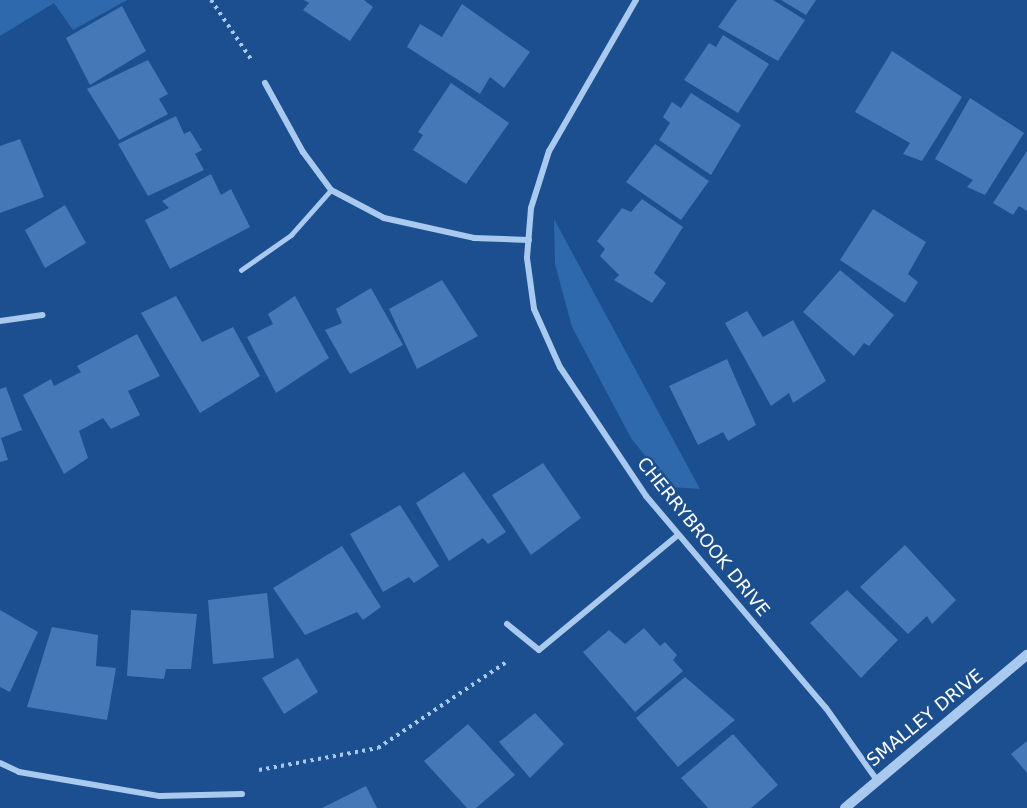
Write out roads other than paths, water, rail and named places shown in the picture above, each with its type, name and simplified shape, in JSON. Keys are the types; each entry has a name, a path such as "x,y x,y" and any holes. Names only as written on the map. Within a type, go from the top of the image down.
{"street":[{"name":"CHERRYBROOK DRIVE","path":"636,0 549,151 531,208 529,240 534,309 560,367 678,535 826,708 876,779"},
{"path":"265,82 303,152 331,190 384,218 474,238 529,240"},
{"path":"0,321 43,315"},
{"path":"507,624 539,650 678,535"},
{"name":"SMALLEY DRIVE","path":"845,808 876,779 1027,655"},
{"path":"0,763 19,772 160,796 242,794"}],"lane":[{"path":"241,270 291,235 331,190"}]}
